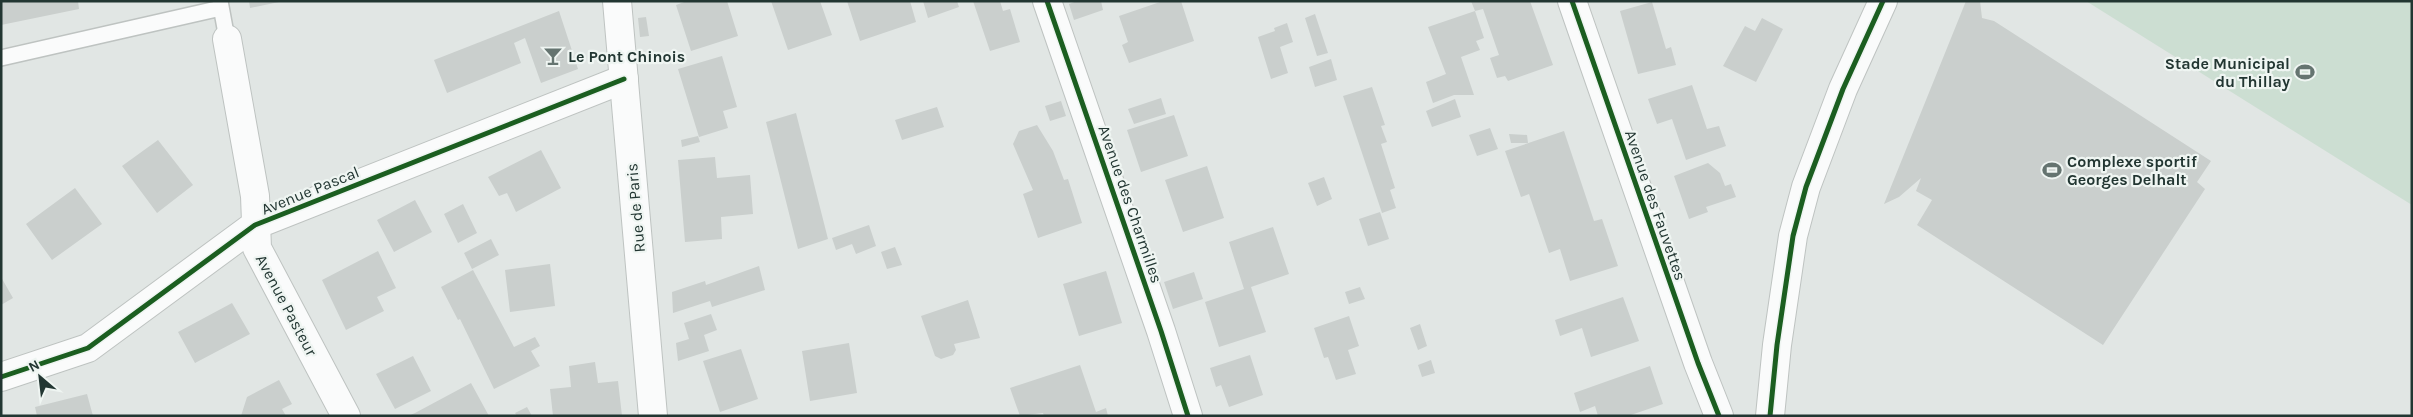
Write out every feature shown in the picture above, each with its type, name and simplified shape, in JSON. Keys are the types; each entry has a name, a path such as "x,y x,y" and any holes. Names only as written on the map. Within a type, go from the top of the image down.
{"street":[{"name":"Rue de Paris","path":"617,1 653,416"},
{"name":"Avenue des Charmilles","path":"1047,1 1161,331 1188,416"},
{"name":"Avenue des Fauvettes","path":"1572,1 1698,363 1719,416"},
{"path":"1770,416 1777,345 1793,236 1806,187 1843,89 1882,1"},
{"name":"Avenue Pasteur","path":"227,39 255,196 257,248 346,416"},
{"name":"Avenue Pascal","path":"1,377 88,348 255,225 624,79"}],"lane":[{"path":"1,58 221,5 227,39"}],"green space":[{"name":"Stade Municipal du Thillay","path":"2086,1 2412,1 2412,205"}],"building":[{"path":"1,1 78,1 79,9 1,25"},
{"path":"249,1 279,1 279,2 250,8"},
{"path":"687,1 727,1 738,36 691,51 676,5"},
{"path":"771,1 820,1 832,35 788,50"},
{"path":"847,1 910,1 916,22 860,41"},
{"path":"923,1 957,1 959,7 928,18"},
{"path":"973,1 1000,1 1003,11 1010,9 1020,42 990,51"},
{"path":"1077,1 1101,1 1103,10 1074,20 1069,4"},
{"path":"1163,1 1181,1 1194,41 1129,63 1122,45 1128,42 1119,16"},
{"path":"1471,1 1530,1 1553,65 1508,81 1505,76 1497,78 1490,58 1499,55 1483,9 1475,11"},
{"name":"Complexe sportif Georges Delhalt","path":"1966,1 1980,1 1982,18 1994,21 2211,161 2197,182 2205,189 2103,345 1917,225 1932,200 1916,191 1921,178 1899,197 1884,204"},
{"path":"1652,2 1666,49 1671,47 1676,65 1638,74 1620,11"},
{"path":"559,11 578,69 541,83 525,38 514,43 521,63 447,93 434,60"},
{"path":"1475,11 1484,38 1476,41 1480,50 1461,57 1474,95 1454,95 1433,103 1426,82 1446,74 1428,27"},
{"path":"1315,14 1328,53 1317,56 1305,18"},
{"path":"646,17 649,36 640,37 638,18"},
{"path":"1762,18 1783,29 1756,82 1723,66 1745,26 1755,31"},
{"path":"1287,23 1293,42 1280,47 1288,73 1271,79 1258,37 1275,31 1274,28"},
{"path":"722,56 737,107 723,111 728,128 699,137 678,69"},
{"path":"1331,59 1337,80 1315,87 1309,67"},
{"path":"1692,85 1707,129 1719,126 1726,146 1686,160 1672,119 1657,124 1648,99"},
{"path":"1372,87 1385,125 1381,126 1387,142 1381,144 1395,188 1390,190 1396,208 1382,213 1343,96"},
{"path":"1161,98 1166,114 1134,124 1128,109"},
{"path":"1455,99 1461,117 1432,127 1426,111"},
{"path":"1061,101 1066,116 1050,121 1045,106"},
{"path":"937,107 944,127 902,140 895,120"},
{"path":"796,113 828,239 798,249 766,122"},
{"path":"1174,115 1188,156 1141,172 1127,130"},
{"path":"1037,125 1053,151 1064,180 1068,179 1082,223 1038,238 1023,194 1033,190 1013,144 1019,131"},
{"path":"1490,128 1498,149 1477,156 1469,135"},
{"path":"1564,131 1594,221 1602,219 1618,266 1570,281 1560,249 1549,253 1529,194 1521,197 1505,151"},
{"path":"1509,134 1527,135 1528,143 1511,143"},
{"path":"698,136 700,142 682,147 681,140"},
{"path":"158,140 193,185 157,213 122,166"},
{"path":"541,150 561,188 516,212 507,193 499,196 488,177"},
{"path":"715,157 717,178 750,175 753,214 721,217 722,239 685,242 678,160"},
{"path":"1708,163 1720,173 1725,186 1731,184 1736,197 1706,207 1708,212 1689,219 1674,176"},
{"path":"1207,166 1224,218 1183,232 1165,180"},
{"path":"1324,177 1332,199 1317,206 1308,183"},
{"path":"75,188 102,224 52,260 26,224"},
{"path":"415,200 432,232 394,252 377,220"},
{"path":"463,204 477,233 458,243 444,214"},
{"path":"1380,212 1389,239 1368,246 1359,219"},
{"path":"869,225 876,246 856,254 852,244 836,250 832,238"},
{"path":"1273,227 1289,274 1251,287 1266,332 1219,347 1205,302 1244,289 1229,242"},
{"path":"491,239 499,255 472,269 464,253"},
{"path":"895,247 902,265 887,269 881,252"},
{"path":"378,251 396,288 377,297 384,311 346,330 322,280"},
{"path":"550,264 555,306 510,312 505,270"},
{"path":"759,266 765,290 712,307 710,301 673,313 672,292 705,281 706,285"},
{"path":"473,270 514,347 535,337 540,346 531,351 540,366 494,389 460,319 458,320 441,287"},
{"path":"1106,271 1122,323 1079,336 1063,284"},
{"path":"1194,272 1203,299 1173,309 1164,282"},
{"path":"1,277 13,298 1,305"},
{"path":"1360,287 1365,299 1349,304 1345,292"},
{"path":"1623,297 1639,341 1591,357 1582,328 1560,336 1555,320"},
{"path":"968,300 980,338 954,344 956,350 953,355 941,359 935,356 921,316"},
{"path":"232,303 250,334 195,363 178,332"},
{"path":"711,314 717,330 704,335 709,351 678,361 676,343 689,339 684,323"},
{"path":"1349,316 1359,346 1348,350 1356,374 1336,380 1328,357 1324,358 1314,328"},
{"path":"1420,324 1427,346 1418,350 1410,328"},
{"path":"849,343 857,393 810,401 802,351"},
{"path":"741,349 758,399 720,412 703,361"},
{"path":"1250,355 1263,395 1229,407 1221,385 1216,387 1210,368"},
{"path":"413,356 431,391 395,409 376,374"},
{"path":"1431,360 1435,373 1422,377 1418,365"},
{"path":"595,362 598,383 618,381 622,416 553,416 550,389 571,387 569,366"},
{"path":"1080,365 1096,412 1106,408 1108,416 1044,416 1043,413 1020,416 1010,388"},
{"path":"1650,366 1663,404 1628,416 1598,416 1595,406 1580,412 1574,393"},
{"path":"279,380 292,404 282,409 286,416 241,416 247,397"},
{"path":"471,383 489,416 408,416 415,413"},
{"path":"87,394 93,416 37,416 35,407"},
{"path":"527,407 532,416 517,416 515,413"}],"cycle path":[{"path":"1047,1 1161,331 1188,416"},
{"path":"1572,1 1698,363 1719,416"},
{"path":"1770,416 1777,345 1793,236 1806,187 1843,89 1883,1"},
{"path":"1,377 88,348 255,225 624,79"}],"place":[{"name":"Le Pont Chinois","path":"553,56"},
{"name":"Stade Municipal du Thillay","path":"2305,72"},
{"name":"Complexe sportif Georges Delhalt","path":"2052,170"}]}
